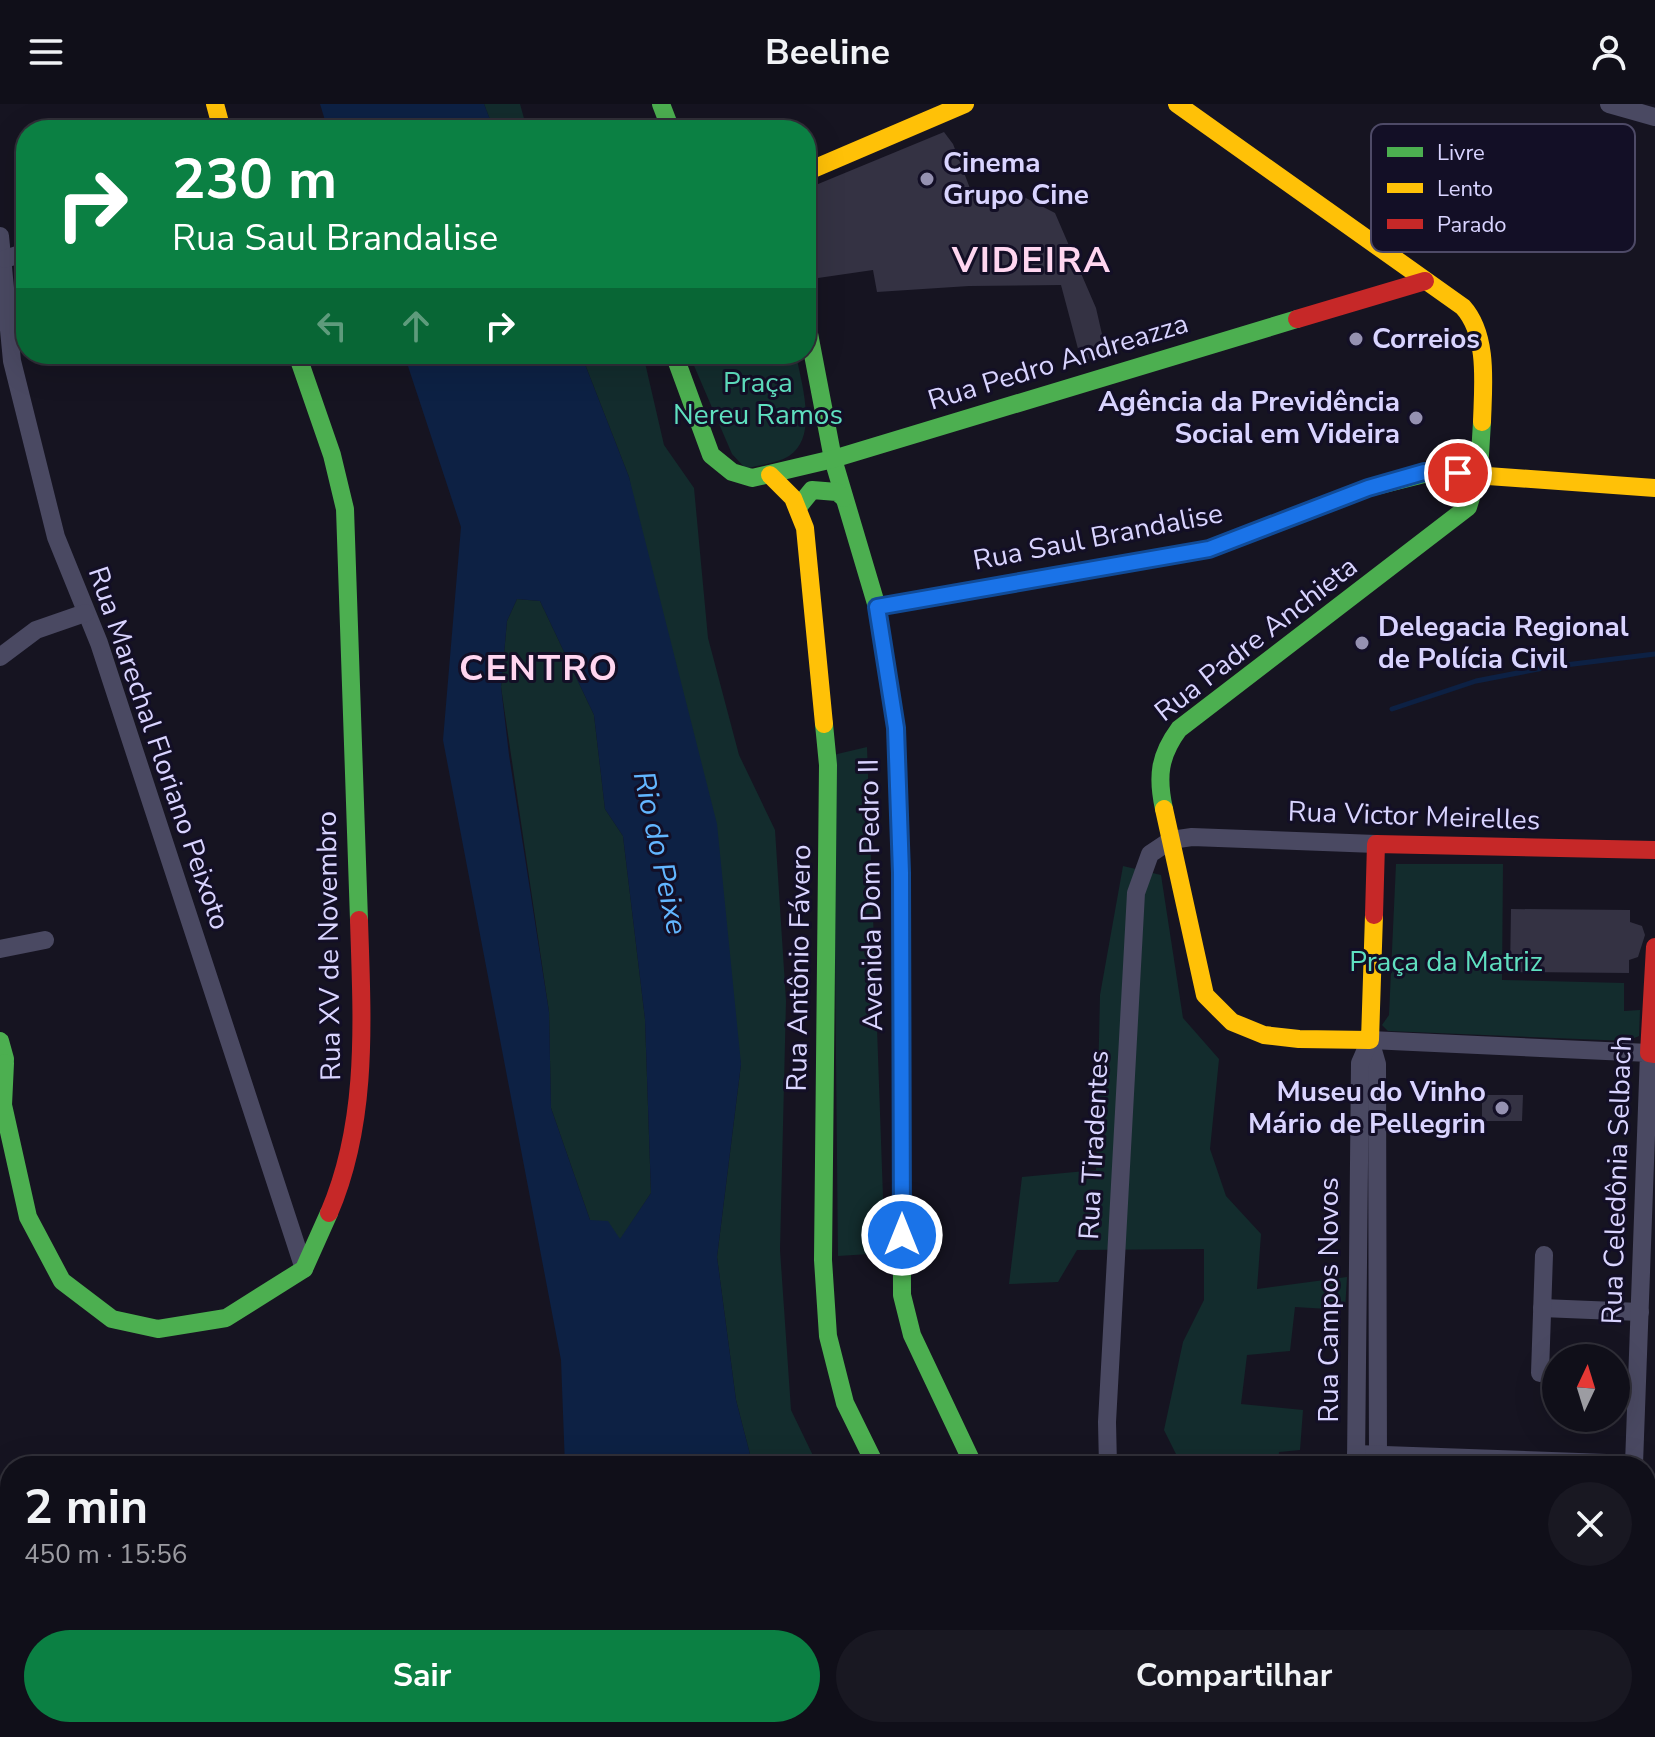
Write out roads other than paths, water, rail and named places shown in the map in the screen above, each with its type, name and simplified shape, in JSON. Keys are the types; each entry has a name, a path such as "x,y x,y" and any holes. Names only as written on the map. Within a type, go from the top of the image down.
{"main road":[{"path":"816,168 965,104"},
{"path":"1177,104 1371,242"},
{"path":"1384,252 1468,311 1477,329 1481,358 1480,473"},
{"name":"Rua Pedro Andreazza","path":"678,364 711,455 744,477 770,475 833,459 1425,281"},
{"name":"Rua XV de Novembro","path":"301,364 332,455 345,509 363,1048 352,1145 339,1189 304,1269"},
{"path":"310,389 314,364"},
{"name":"Avenida Dom Pedro II","path":"815,364 833,459 877,607 896,728 901,873 902,1295 918,1348 965,1456"},
{"name":"Rua Saul Brandalise","path":"877,607 1209,549 1382,484 1424,472 1480,473 1655,488"},
{"name":"Rua Padre Anchieta","path":"1370,1040 1284,1037 1252,1032 1229,1021 1205,995 1158,781 1164,749 1179,729 1472,503 1480,473"},
{"path":"770,475 785,486 799,506 812,490 837,492 844,498"},
{"name":"Rua Antônio Fávero","path":"799,506 810,559 828,765 823,1260 828,1336 845,1403 871,1456"},
{"name":"Rua Victor Meirelles","path":"1376,844 1655,850"},
{"name":"Rua Campos Novos","path":"1370,1040 1376,844"},
{"name":"Rua Celedônia Selbach","path":"1652,1054 1655,947"},
{"path":"2,1057 1,1103 28,1217 62,1281 112,1319 158,1329 226,1318 258,1301 304,1269"}],"street":[{"path":"1609,104 1655,117"},
{"name":"Rua Marechal Floriano Peixoto","path":"0,236 5,259 12,361 56,537 99,643 304,1269"},
{"path":"5,259 16,255"},
{"path":"0,657 36,630 85,613"},
{"name":"Rua Victor Meirelles","path":"1171,840 1192,837 1376,844"},
{"name":"Rua Tiradentes","path":"1108,1456 1136,893 1150,854 1171,840"},
{"path":"0,949 45,940"},
{"path":"1370,1040 1652,1054"},
{"name":"Rua Campos Novos","path":"1356,1456 1360,1063 1370,1040"},
{"name":"Rua Campos Novos","path":"1370,1040 1377,1064 1378,1456"},
{"name":"Rua Celedônia Selbach","path":"1634,1456 1652,1054"},
{"path":"1540,1373 1544,1255"},
{"path":"1542,1308 1640,1312"}],"water":[{"path":"320,104 484,104 490,120 325,120"},
{"name":"Rio do Peixe","path":"407,364 585,364 629,477 717,824 741,1064 717,1257 736,1400 750,1456 565,1456 561,1360 443,740 461,527","holes":["517,599 540,601 594,715 605,809 623,836 645,1019 651,1193 620,1239 608,1221 590,1220 551,1108 549,1012 501,687 507,621"]}],"waterway":[{"path":"1392,709 1476,681 1549,667 1655,654"}],"place":[{"name":"Cinema Grupo Cine","path":"927,179"},
{"name":"Correios","path":"1356,339"},
{"name":"Agência da Previdência Social em Videira","path":"1416,418"},
{"name":"Delegacia Regional de Polícia Civil","path":"1362,643"},
{"name":"Museu do Vinho Mário de Pellegrin","path":"1502,1108"}],"district":[{"name":"VIDEIRA","path":"1032,260"},
{"name":"CENTRO","path":"539,668"}],"park label":[{"name":"Praça Nereu Ramos","path":"758,399"},
{"name":"Praça da Matriz","path":"1446,962"}]}
